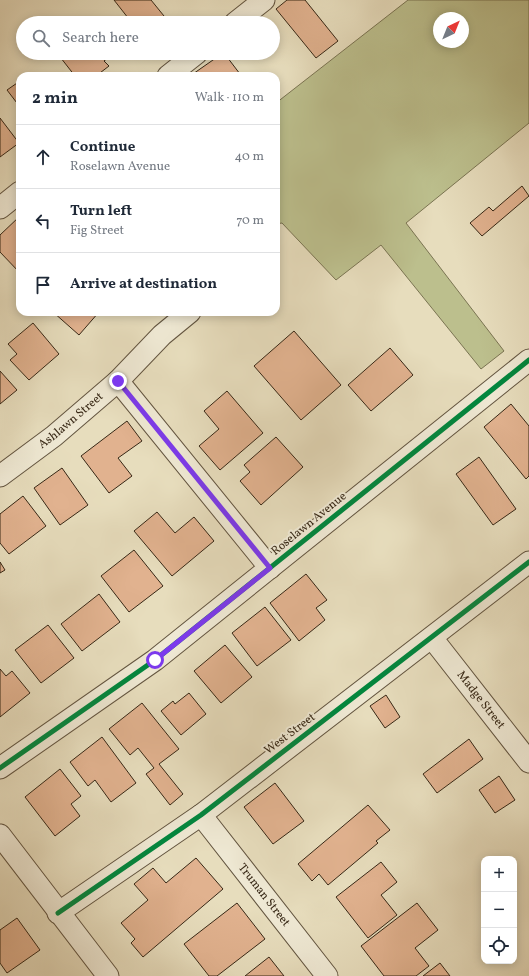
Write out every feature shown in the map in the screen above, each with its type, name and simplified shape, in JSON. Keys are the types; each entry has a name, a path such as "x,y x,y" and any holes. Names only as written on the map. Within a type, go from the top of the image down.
{"street":[{"path":"244,16 264,0"},
{"path":"173,72 188,60"},
{"path":"0,208 16,195"},
{"name":"Ashlawn Street","path":"0,476 54,436 118,381 162,335 185,316"},
{"name":"Roselawn Avenue","path":"0,768 155,660 529,360"},
{"path":"118,381 270,568"},
{"name":"West Street","path":"58,913 201,814 529,562"},
{"name":"Madge Street","path":"432,638 529,762"},
{"name":"Truman Street","path":"201,814 328,976"},
{"path":"0,835 58,913 108,976"}],"green space":[{"path":"408,0 529,0 529,123 406,223 504,351 481,369 381,245 336,280 282,223 280,223 280,100"}],"building":[{"path":"114,0 151,0 164,16 127,16"},
{"path":"287,0 305,0 338,41 316,58 276,9"},
{"path":"62,60 105,60 104,61 109,66 101,72 72,72"},
{"path":"213,60 229,60 238,72 196,72"},
{"path":"16,84 16,102 7,90"},
{"path":"0,118 16,139 16,145 0,157"},
{"path":"522,186 529,196 482,236 470,223 489,207 493,211"},
{"path":"16,220 16,269 0,252 0,235"},
{"path":"58,316 96,316 79,335"},
{"path":"33,323 59,354 29,380 10,360 17,354 8,344"},
{"path":"294,331 341,385 301,420 254,366"},
{"path":"390,348 413,375 371,411 348,385"},
{"path":"0,371 17,390 0,404"},
{"path":"227,391 263,433 220,470 199,446 219,429 204,411"},
{"path":"511,404 529,426 529,476 526,479 484,427"},
{"path":"127,421 142,441 118,458 132,476 109,493 81,456"},
{"path":"276,437 303,467 261,505 240,481 250,472 244,465"},
{"path":"479,457 516,509 493,525 456,474"},
{"path":"62,468 88,505 60,525 34,488"},
{"path":"23,496 46,526 9,554 0,543 0,514"},
{"path":"157,512 175,533 194,517 214,541 172,576 134,531"},
{"path":"134,550 163,586 129,612 101,576"},
{"path":"0,562 5,570 0,573"},
{"path":"306,574 327,600 316,608 325,620 299,641 270,603"},
{"path":"99,594 120,622 82,651 61,624"},
{"path":"265,607 291,640 257,666 232,633"},
{"path":"48,625 74,658 41,683 15,650"},
{"path":"225,645 252,677 221,703 194,671"},
{"path":"0,669 6,676 12,671 30,693 0,717"},
{"path":"189,693 206,714 181,735 161,711 173,701 175,704"},
{"path":"386,695 400,717 385,728 370,706"},
{"path":"142,703 179,749 159,764 183,794 170,805 146,774 154,768 138,748 130,755 109,729"},
{"path":"102,737 136,783 111,802 95,780 88,786 70,762"},
{"path":"469,739 483,759 437,793 423,774"},
{"path":"60,769 81,796 71,804 80,816 55,836 25,797"},
{"path":"499,776 515,800 495,813 479,790"},
{"path":"275,783 304,821 273,844 244,807"},
{"path":"368,805 390,830 376,841 378,843 328,885 319,874 312,881 298,864"},
{"path":"196,858 223,889 143,957 131,943 135,939 121,923 148,900 134,884 153,868 166,883"},
{"path":"381,862 397,882 381,895 397,915 368,938 336,897"},
{"path":"237,903 265,939 217,976 209,976 184,944"},
{"path":"417,903 438,930 415,948 429,966 416,976 384,976 361,946"},
{"path":"17,918 40,950 7,973 0,963 0,930"},
{"path":"269,957 284,976 245,976"},
{"path":"440,963 450,976 423,976"}],"cycle path":[{"path":"0,768 155,660 529,360"},
{"path":"58,913 201,815 529,562"}],"route":[{"path":"118,381 270,568 155,660"}]}
